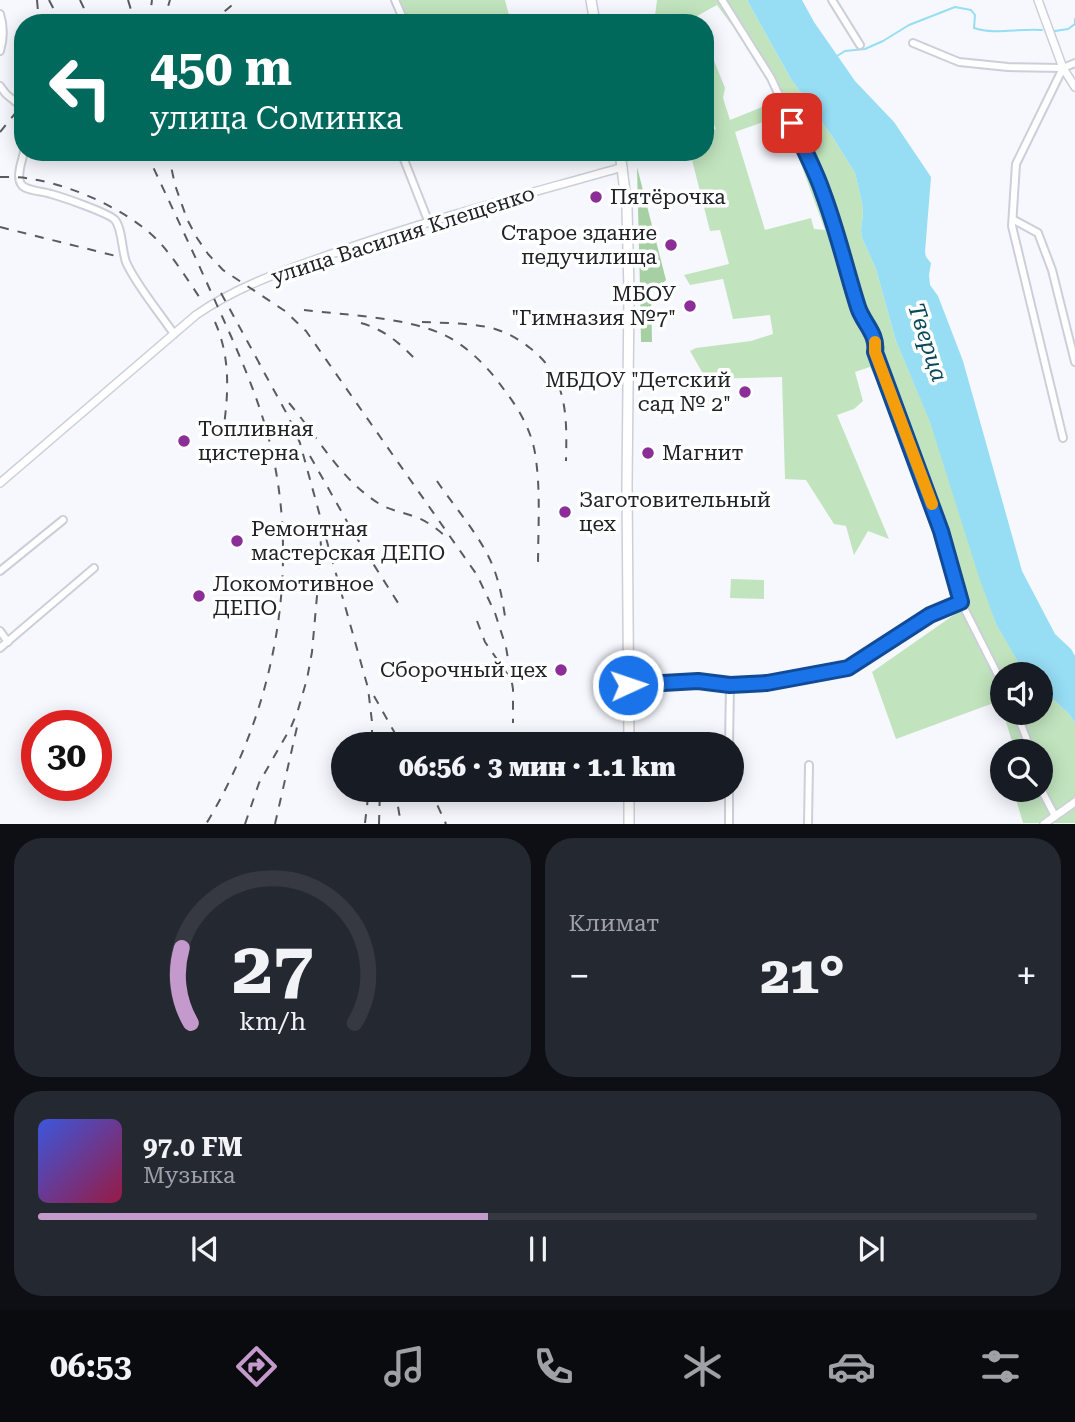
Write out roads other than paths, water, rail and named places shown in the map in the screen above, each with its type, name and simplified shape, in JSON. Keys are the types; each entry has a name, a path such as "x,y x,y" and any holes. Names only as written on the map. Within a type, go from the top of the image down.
{"main road":[{"path":"622,161 627,208 629,292 626,486 629,732"},
{"path":"629,802 629,824"}],"street":[{"path":"722,0 771,78 823,191 859,311 873,335 875,352 941,531 961,602 991,662"},
{"path":"832,0 860,45"},
{"path":"1038,0 1063,68 1075,87"},
{"path":"0,14 4,38 0,51"},
{"path":"913,43 959,62 1008,67 1063,68 1075,64"},
{"path":"1063,68 1016,164 1012,226 1063,438"},
{"path":"0,86 14,100"},
{"path":"22,161 19,178 23,187 51,194 115,219 127,262 174,334"},
{"path":"405,161 429,223"},
{"name":"улица Василия Клещенко","path":"0,483 196,315 222,297 361,244 623,167"},
{"path":"1014,220 1038,233 1052,270 1075,362"},
{"path":"0,571 63,520"},
{"path":"0,648 94,568"},
{"path":"628,685 698,681 730,685 767,683 848,668 930,615 961,602"},
{"path":"0,631 8,642"},
{"path":"729,732 730,685"},
{"path":"808,824 809,765"},
{"path":"729,802 729,824"},
{"path":"1048,802 1055,816"},
{"path":"1044,824 1075,802"}],"water":[{"name":"Тверца","path":"747,0 802,0 855,81 894,122 931,177 925,252 931,263 930,285 938,296 963,361 1022,571 1055,634 1075,656 1075,723 1053,699 1053,662 1018,662 996,624 930,422 896,341 876,269 862,238 862,202 855,173 791,79"}],"waterway":[{"path":"837,56 845,51 865,49 909,25 955,7 971,10 975,15 974,28 990,31 1042,30"},
{"path":"1055,31 1068,29 1075,24"}],"railway":[{"path":"37,0 38,14"},
{"path":"49,0 56,14"},
{"path":"80,0 87,14"},
{"path":"128,0 132,14"},
{"path":"150,14 152,0"},
{"path":"166,14 170,0"},
{"path":"222,14 238,0"},
{"path":"0,132 14,115"},
{"path":"150,161 230,333 255,396 269,439 281,508 281,602 263,695 229,783 206,824"},
{"path":"170,161 187,219 208,254 223,270 285,311 306,331 477,575 495,613 506,647 513,689 513,723"},
{"path":"0,177 49,182 84,194 119,211 161,244 202,301"},
{"path":"0,227 116,256"},
{"path":"221,293 263,370"},
{"path":"304,310 374,318 427,328 460,344 485,366 515,405 533,444 539,495 538,566"},
{"path":"215,322 224,351 227,380 222,439"},
{"path":"422,322 492,328 517,339 542,359 552,372 563,399 566,461"},
{"path":"361,323 391,337 415,359"},
{"path":"245,824 259,783 291,727 307,679 321,551 320,516 300,443 259,363"},
{"path":"289,403 340,469 364,493 386,507 426,522 445,536"},
{"path":"310,456 353,532 400,606"},
{"path":"437,481 487,553 497,578 506,623"},
{"path":"326,538 368,688 372,732"},
{"path":"477,621 485,642 508,675"},
{"path":"374,696 394,732"},
{"path":"275,824 297,727"},
{"path":"365,823 367,802"},
{"path":"379,824 380,802"},
{"path":"397,802 401,824"},
{"path":"436,802 446,824"}],"place":[{"name":"Пятёрочка","path":"596,197"},
{"name":"Старое здание педучилища","path":"671,245"},
{"name":"МБОУ \"Гимназия №7\"","path":"690,306"},
{"name":"МБДОУ \"Детский сад № 2\"","path":"745,392"},
{"name":"Топливная цистерна","path":"184,441"},
{"name":"Магнит","path":"648,453"},
{"name":"Заготовительный цех","path":"565,512"},
{"name":"Ремонтная мастерская ДЕПО","path":"237,541"},
{"name":"Локомотивное ДЕПО","path":"199,596"},
{"name":"Сборочный цех","path":"561,670"}]}
